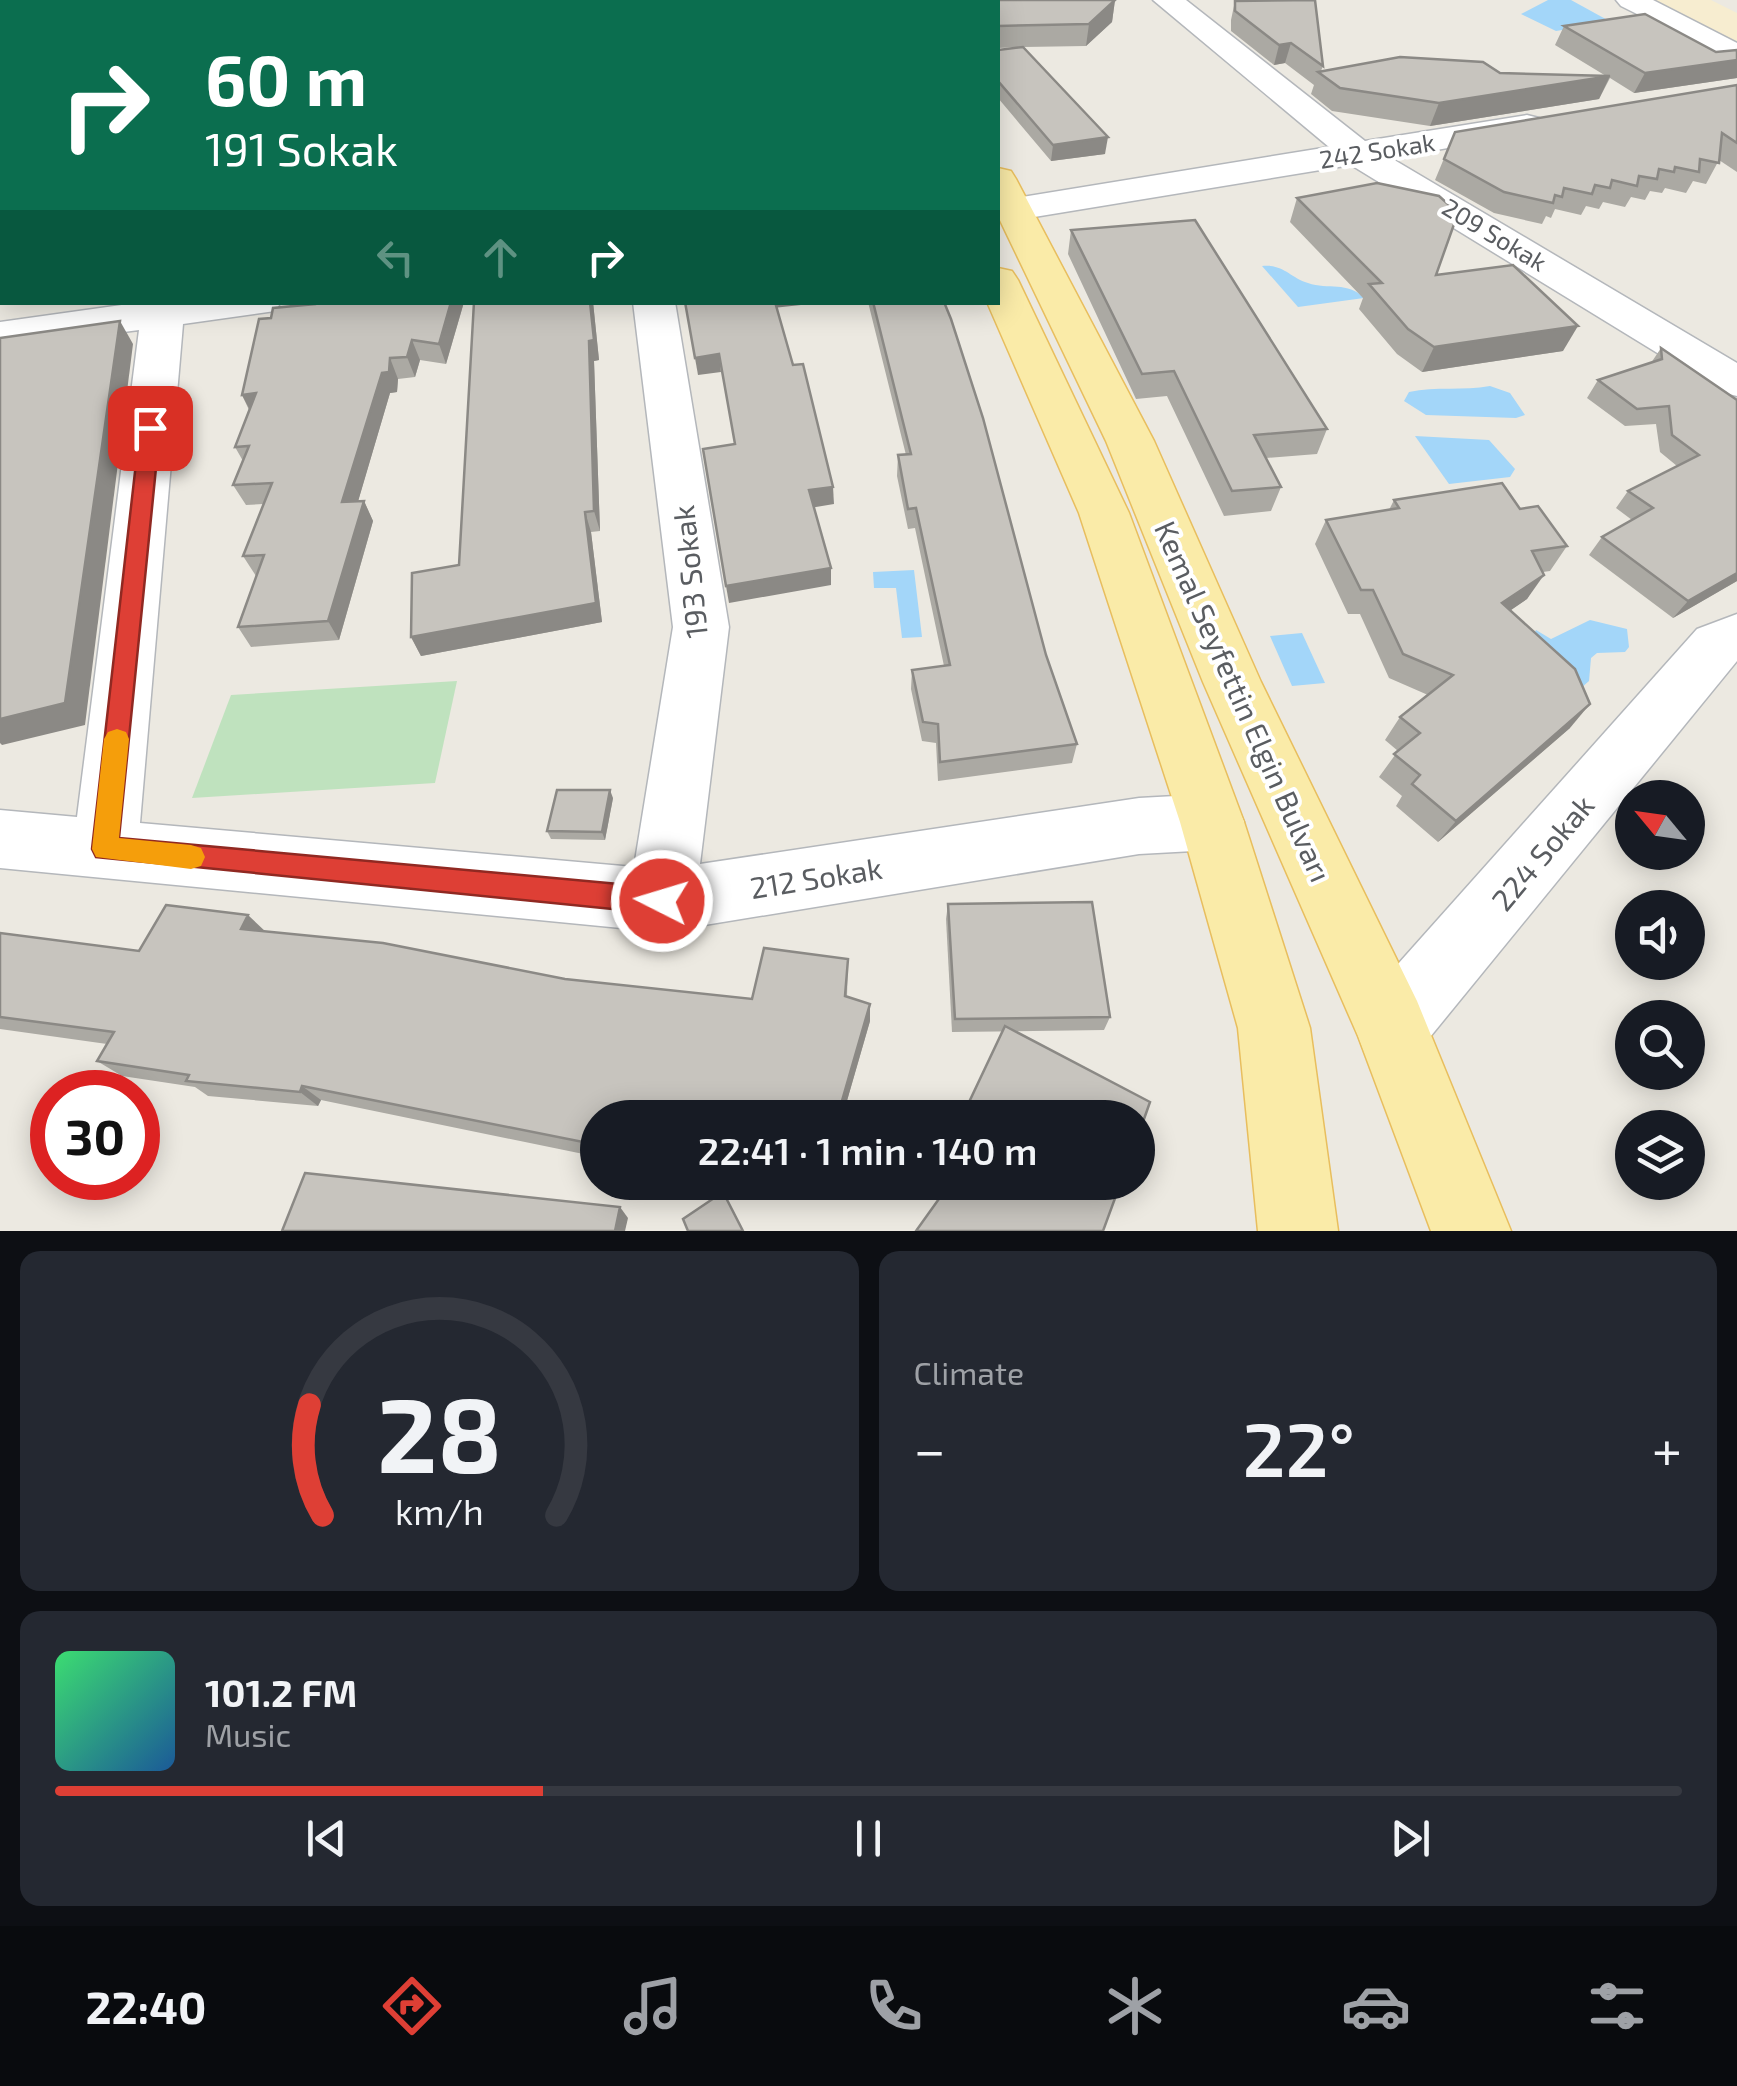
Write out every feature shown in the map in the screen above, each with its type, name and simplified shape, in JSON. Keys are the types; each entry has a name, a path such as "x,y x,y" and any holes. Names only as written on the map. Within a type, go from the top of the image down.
{"main road":[{"name":"Kemal Seyfettin Elgin Bulvarı","path":"1007,194 1130,442 1232,682 1391,1028 1471,1231"},
{"name":"Kemal Seyfettin Elgin Bulvarı","path":"1000,284 1104,513 1212,822 1274,1028 1298,1231"}],"street":[{"name":"209 Sokak","path":"1168,0 1359,154 1737,382"},
{"path":"1631,0 1737,54"},
{"name":"242 Sokak","path":"1007,194 1359,154 1567,118"},
{"path":"0,336 163,308 212,305"},
{"name":"193 Sokak","path":"654,305 701,627 662,901"},
{"path":"105,849 163,308"},
{"name":"224 Sokak","path":"1391,1028 1717,646 1737,636"},
{"name":"212 Sokak","path":"0,839 662,901 1139,826 1212,822"}],"green space":[{"path":"457,681 435,783 192,798 231,695"}],"sand":[{"path":"1631,0 1711,0 1737,13 1737,55"}],"water":[{"path":"1548,0 1571,0 1611,22 1556,31 1521,14"},
{"path":"1262,266 1281,269 1315,285 1351,289 1364,298 1298,307"},
{"path":"1490,386 1510,393 1525,415 1426,415 1404,401 1409,392 1419,390"},
{"path":"1415,436 1489,440 1515,469 1510,477 1449,484"},
{"path":"914,570 922,637 902,638 896,588 874,588 873,572"},
{"path":"1590,620 1627,629 1629,647 1625,652 1597,653 1591,658 1589,681 1581,688 1529,644 1536,630 1551,639"},
{"path":"1302,633 1325,683 1292,686 1270,636"}],"building":[{"path":"1000,0 1115,0 1089,24 1000,26"},
{"path":"1315,0 1323,66 1291,43 1279,45 1235,11 1235,1"},
{"path":"1645,14 1716,52 1737,50 1737,60 1645,73 1564,26"},
{"path":"1023,47 1108,137 1053,145 1000,83 1000,50"},
{"path":"1400,57 1483,62 1500,73 1610,76 1439,103 1340,88 1318,72"},
{"path":"1737,85 1737,143 1722,133 1719,163 1700,159 1699,172 1675,167 1674,172 1659,169 1657,179 1639,176 1637,186 1612,180 1610,188 1595,185 1592,194 1564,188 1562,197 1555,195 1553,203 1504,192 1444,159 1455,132"},
{"path":"1377,183 1439,196 1458,213 1436,275 1513,265 1578,326 1434,347 1408,329 1369,284 1382,283 1297,198"},
{"path":"1195,220 1327,429 1254,435 1281,487 1232,491 1174,371 1142,374 1071,230"},
{"path":"450,305 439,344 412,340 407,357 390,358 389,372 382,373 342,502 364,501 328,621 238,627 264,555 243,556 272,483 233,485 249,446 235,447 256,393 242,395 259,319 271,318 273,308"},
{"path":"474,305 590,305 594,340 589,341 594,511 585,512 596,603 411,637 412,573 459,565"},
{"path":"686,305 776,305 793,365 803,364 833,487 809,490 831,568 726,586 703,449 735,444 719,354 695,358"},
{"path":"874,305 945,305 983,418 1046,655 1077,744 940,762 938,724 923,722 912,670 950,665 916,508 908,509 898,455 911,454"},
{"path":"120,321 65,703 0,719 0,338"},
{"path":"1661,348 1737,400 1737,573 1688,601 1602,537 1653,508 1628,491 1699,455 1672,435 1669,406 1637,409 1598,380 1662,359"},
{"path":"1502,483 1520,509 1538,506 1567,546 1532,551 1544,575 1502,603 1575,669 1590,704 1456,821 1412,784 1420,775 1394,754 1420,733 1400,717 1453,675 1403,654 1373,590 1361,590 1326,520 1399,508 1394,500"},
{"path":"557,790 610,790 602,832 547,831"},
{"path":"1092,902 1110,1017 955,1019 948,904"},
{"path":"166,905 248,915 241,929 383,943 565,979 752,999 764,948 848,959 845,996 870,1004 842,1100 580,1100 580,1141 302,1086 300,1092 186,1081 189,1075 97,1061 114,1032 0,1017 0,933 139,951"},
{"path":"1005,1026 1146,1100 970,1100"},
{"path":"305,1173 620,1207 615,1231 282,1231"},
{"path":"711,1200 727,1200 743,1231 688,1231 683,1219"},
{"path":"938,1200 1114,1200 1103,1231 916,1231"}],"slow traffic":[{"path":"117,739 105,849 191,857"}],"route":[{"path":"150,428 105,849 662,901"}]}
